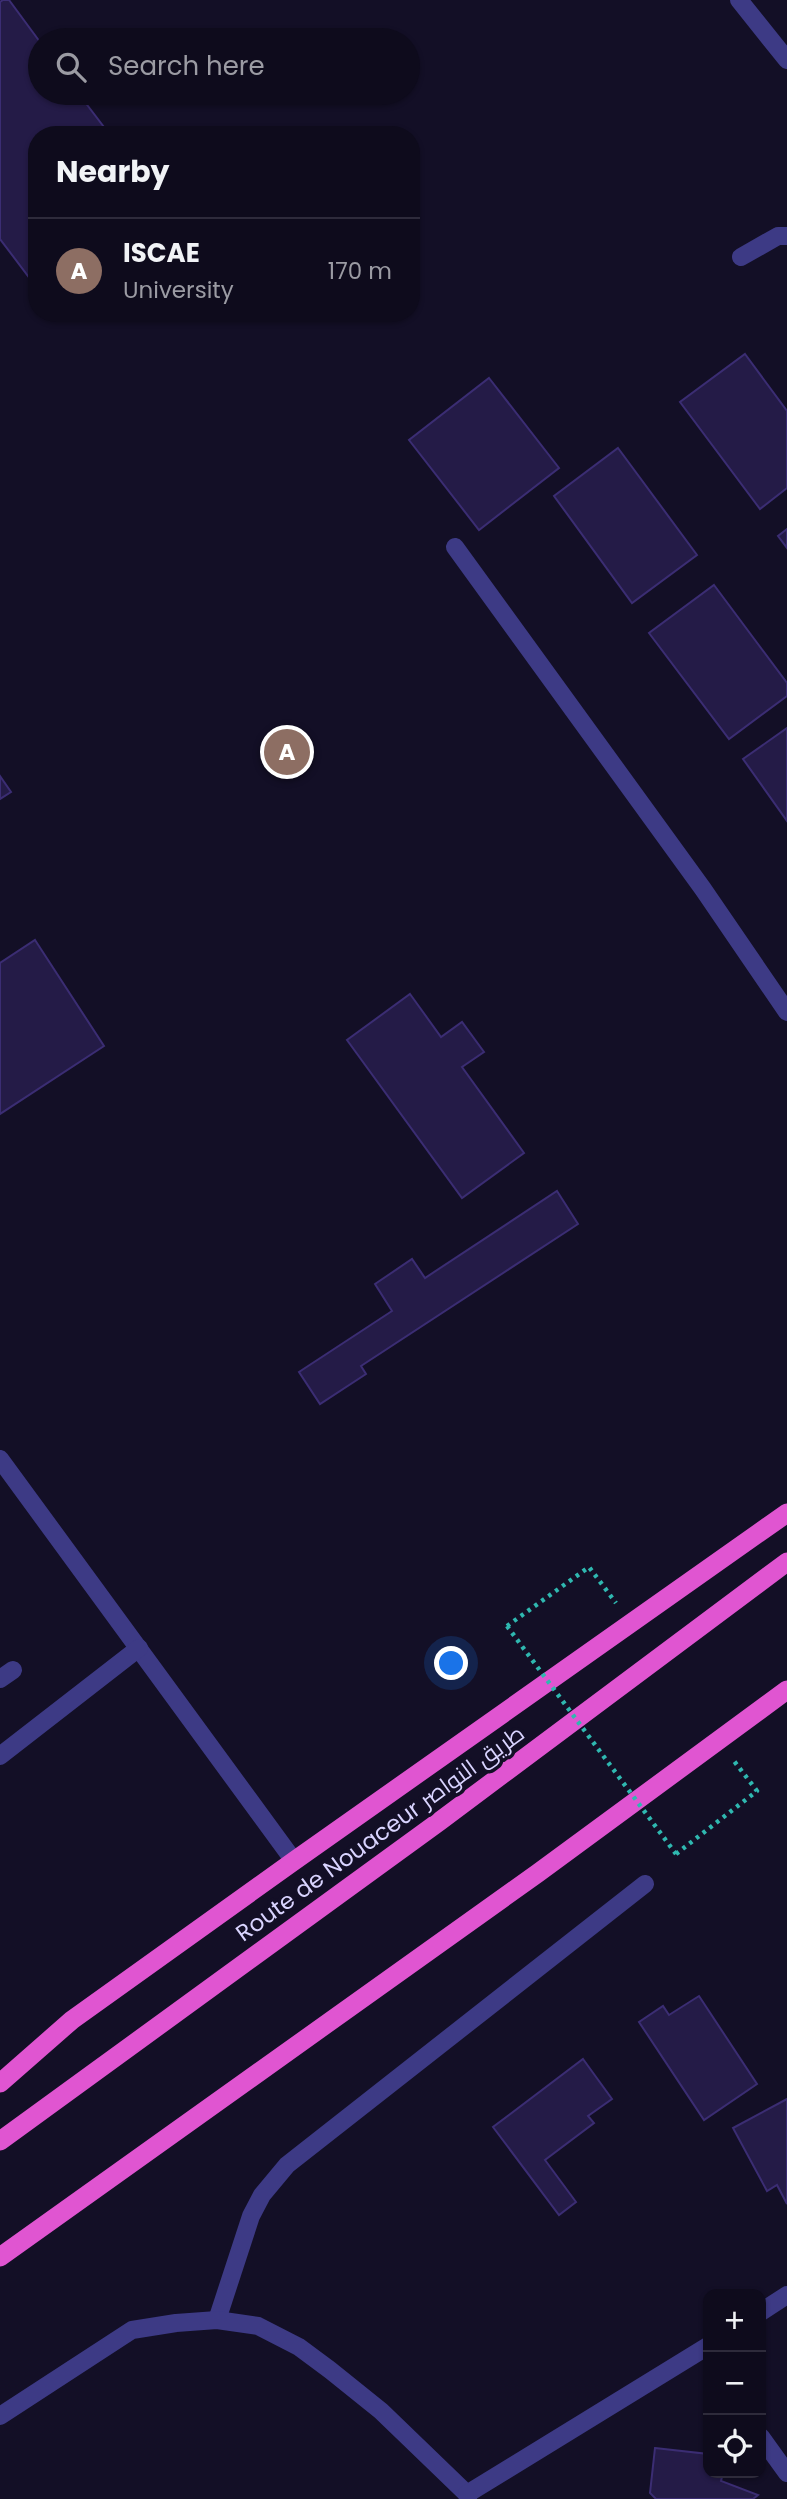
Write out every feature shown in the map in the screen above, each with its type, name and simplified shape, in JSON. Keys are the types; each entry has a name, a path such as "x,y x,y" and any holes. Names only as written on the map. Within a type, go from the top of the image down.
{"highway":[{"path":"0,2083 72,2020 787,1513"},
{"name":"Route de Nouaceur طريق النواصر","path":"0,2141 440,1821 787,1562"},
{"path":"0,2257 538,1873 787,1690"}],"street":[{"path":"739,0 787,60"},
{"path":"741,257 778,236 787,236"},
{"path":"455,547 695,878 787,1012"},
{"path":"0,1459 294,1861"},
{"path":"0,1756 139,1648"},
{"path":"216,2320 251,2216 262,2195 287,2165 645,1884"},
{"path":"766,2309 787,2295"},
{"path":"0,2416 132,2330 216,2320 258,2326 299,2347 381,2411 468,2497 703,2355"},
{"path":"766,2444 787,2473"}],"path":[{"path":"631,1624 589,1567 507,1626 676,1854 757,1791 718,1741"}],"building":[{"path":"9,0 30,28 28,105 87,105 103,126 28,126 28,276 0,239 0,2"},
{"path":"745,354 787,411 787,488 760,509 680,402"},
{"path":"489,378 559,468 479,530 409,440"},
{"path":"618,448 697,555 632,603 554,496"},
{"path":"787,529 787,548 778,536"},
{"path":"714,585 787,683 787,696 729,739 649,633"},
{"path":"787,728 787,821 743,759"},
{"path":"0,776 11,792 0,799"},
{"path":"35,940 104,1046 0,1114 0,963"},
{"path":"410,994 441,1037 462,1022 484,1052 462,1067 524,1153 462,1198 347,1040"},
{"path":"557,1191 578,1224 361,1366 366,1374 320,1404 299,1372 392,1311 375,1284 412,1259 425,1278"},
{"path":"699,1996 757,2084 704,2120 639,2022 663,2006 669,2015"},
{"path":"583,2059 612,2099 588,2116 594,2123 545,2160 576,2202 559,2215 493,2127"},
{"path":"787,2099 787,2204 777,2185 767,2191 733,2128"},
{"path":"655,2448 703,2453 703,2478 722,2478 721,2481 758,2495 753,2499 656,2499 650,2493"}],"place":[{"name":"ISCAE","path":"287,752"}]}
